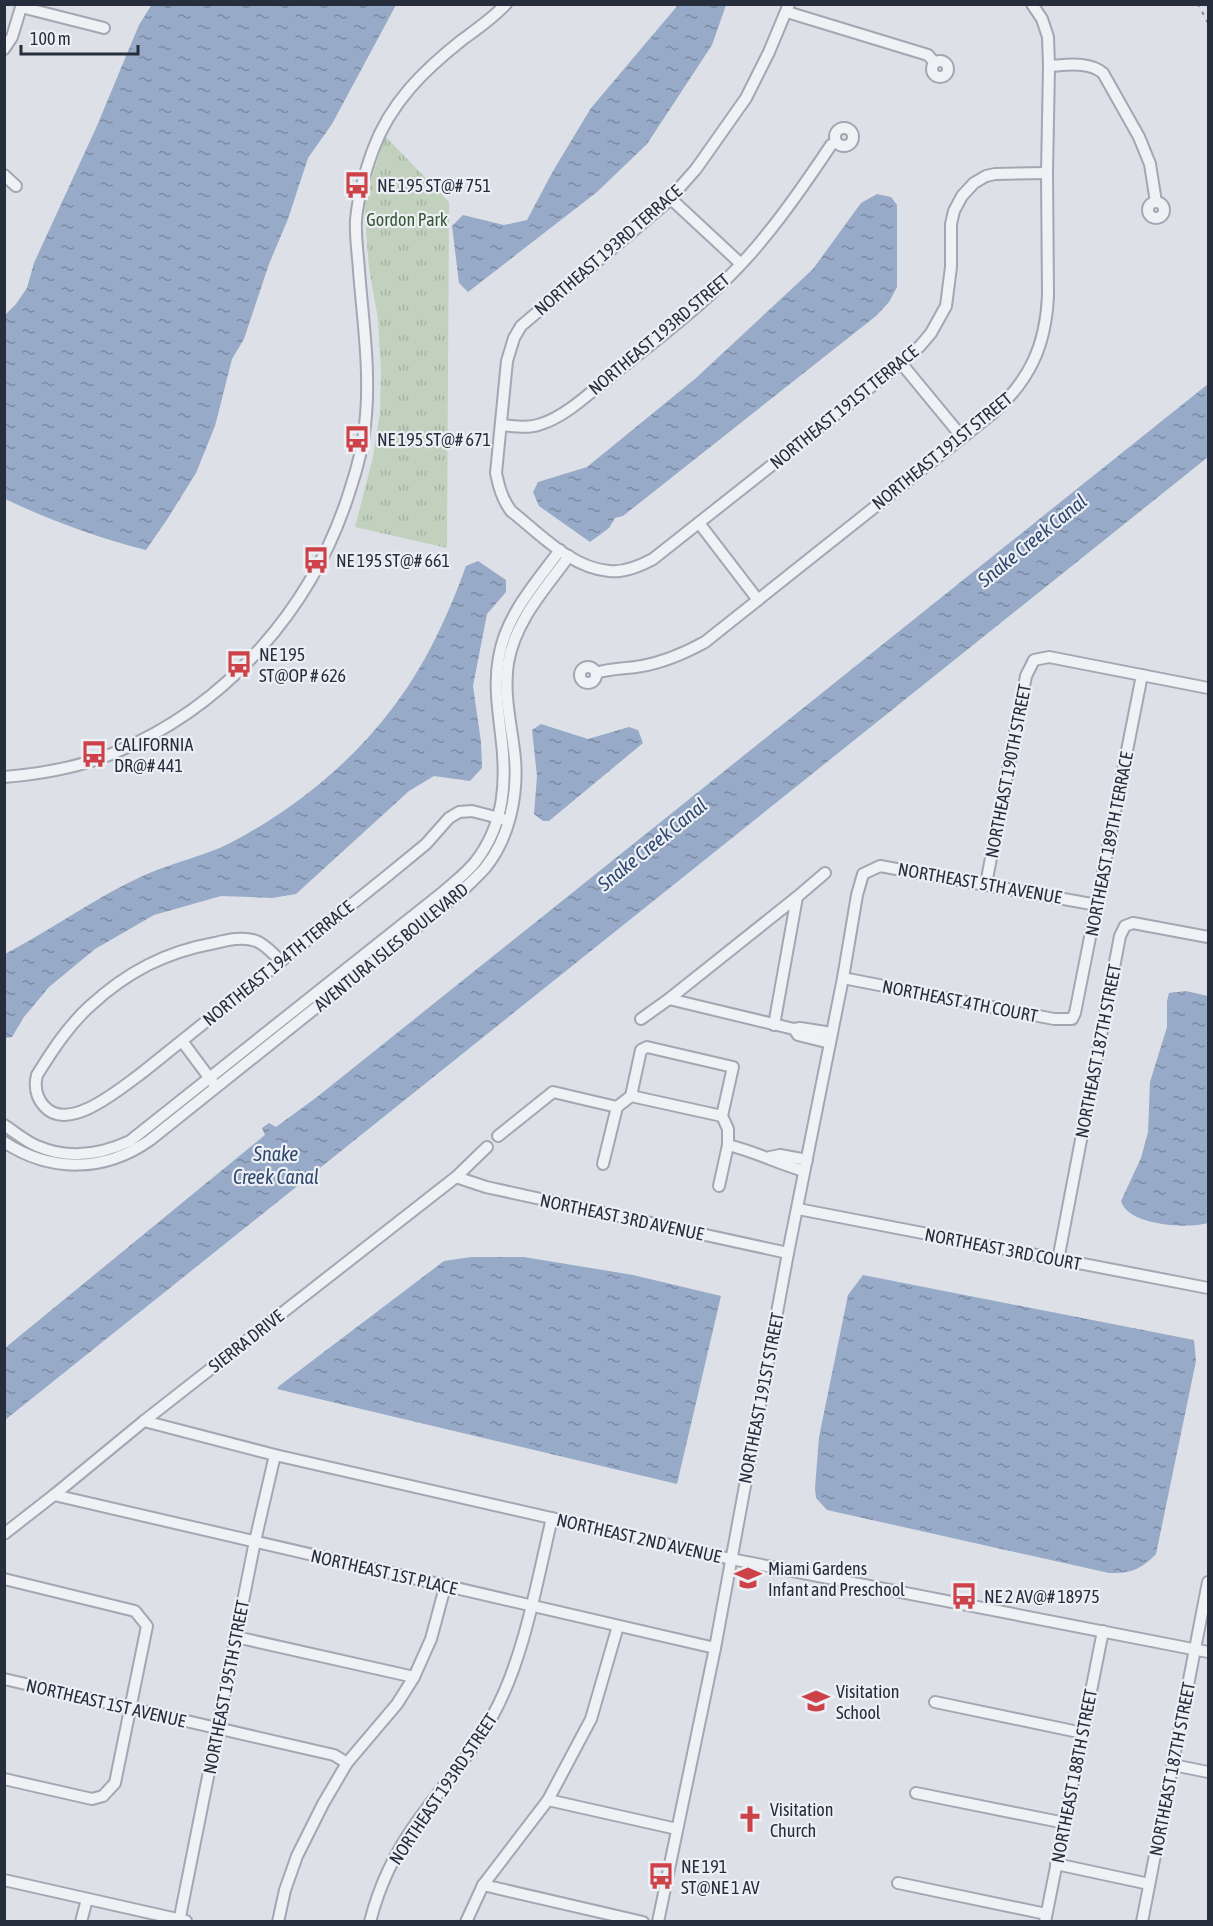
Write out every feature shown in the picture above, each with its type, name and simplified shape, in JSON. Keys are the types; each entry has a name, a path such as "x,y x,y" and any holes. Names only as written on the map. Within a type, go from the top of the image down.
{"street":[{"path":"4,777 67,768 114,753 171,724 194,709 250,661 294,606 323,558 342,517 357,470 365,426 367,380 356,220 360,194 373,150 388,117 408,88 439,58 506,4"},
{"name":"NORTHEAST 191ST STREET","path":"596,673 660,662 705,642 993,413 1018,388 1036,359 1041,344 1048,295 1048,37 1042,19 1032,4"},
{"path":"4,49 12,37 22,6 104,28"},
{"path":"788,8 928,55 935,63"},
{"name":"NORTHEAST 193RD TERRACE","path":"514,338 520,326 583,275 670,198 696,169 746,98 788,8"},
{"path":"1049,66 1089,65 1103,73 1139,137 1150,164 1156,202"},
{"name":"NORTHEAST 193RD STREET","path":"501,425 538,426 554,420 700,303 767,235 831,145 836,142"},
{"name":"NORTHEAST 191ST TERRACE","path":"514,338 507,361 496,473 505,504 564,553 585,565 609,572 641,565 653,559 699,523 920,346 931,333 945,306 951,267 951,224 954,211 962,196 974,183 995,174 1047,173"},
{"path":"4,175 16,186"},
{"path":"670,198 740,264"},
{"path":"901,363 962,436"},
{"path":"699,523 758,600"},
{"name":"AVENTURA ISLES BOULEVARD","path":"5,1145 41,1159 92,1164 125,1156 138,1149 213,1083 442,893 475,862 492,834 502,803 505,778 496,694 499,654 514,614 564,553"},
{"name":"AVENTURA ISLES BOULEVARD","path":"4,1125 38,1146 55,1151 90,1154 109,1150 138,1135 213,1083 462,891 486,866 502,840 509,821 516,781 506,682 509,662 519,627 564,553"},
{"name":"NORTHEAST 190TH STREET","path":"986,884 1026,676 1035,660 1048,657 1142,675"},
{"path":"1142,675 1209,688"},
{"name":"NORTHEAST 189TH TERRACE","path":"1075,1013 1142,675"},
{"name":"NORTHEAST 194TH TERRACE","path":"280,961 257,941 225,940 169,955 137,969 89,1006 70,1026 37,1075 35,1084 44,1107 52,1113 63,1116 73,1115 121,1088 416,853 434,837 449,818 459,812 472,811 509,821"},
{"name":"NORTHEAST 5TH AVENUE","path":"863,874 880,866 1097,904"},
{"path":"641,1019 825,873"},
{"name":"NORTHEAST 191ST STREET","path":"658,1922 714,1648 788,1253 843,978 857,895 863,874"},
{"path":"774,1025 797,897"},
{"name":"NORTHEAST 187TH STREET","path":"1058,1260 1120,936 1125,926 1133,923 1209,937"},
{"name":"NORTHEAST 4TH COURT","path":"843,978 1054,1019 1072,1018 1075,1013"},
{"path":"669,999 774,1025 800,1028 831,1038"},
{"path":"182,1041 213,1083"},
{"path":"603,1164 617,1107 631,1096 641,1050 647,1047 732,1067 722,1116 728,1129 728,1145 719,1186"},
{"path":"498,1136 553,1092 617,1107"},
{"path":"631,1096 722,1116"},
{"path":"5,1145 15,1132"},
{"path":"728,1145 770,1157 780,1155 806,1165"},
{"name":"SIERRA DRIVE","path":"4,1534 456,1176 487,1147"},
{"name":"NORTHEAST 3RD AVENUE","path":"456,1176 486,1187 788,1253"},
{"name":"NORTHEAST 3RD COURT","path":"798,1209 1209,1288"},
{"name":"NORTHEAST 2ND AVENUE","path":"144,1421 275,1455 731,1559 1209,1652"},
{"name":"NORTHEAST 195TH STREET","path":"182,1921 236,1637 275,1455"},
{"name":"NORTHEAST 1ST PLACE","path":"54,1495 714,1648"},
{"name":"NORTHEAST 193RD STREET","path":"370,1922 387,1873 417,1820 468,1756 494,1714 511,1676 531,1607 552,1518"},
{"path":"4,1579 135,1611 147,1626 115,1783 103,1796 92,1799 4,1779"},
{"name":"NORTHEAST 187TH STREET","path":"1142,1922 1209,1582"},
{"path":"278,1922 285,1890 309,1830 347,1763 397,1704 414,1677 431,1639 444,1587"},
{"path":"466,1922 483,1885 548,1800 591,1719 618,1626"},
{"name":"NORTHEAST 188TH STREET","path":"1045,1918 1103,1631"},
{"path":"236,1637 414,1677"},
{"name":"NORTHEAST 1ST AVENUE","path":"4,1679 334,1755 347,1763"},
{"path":"935,1702 1083,1733"},
{"path":"1173,1765 1209,1772"},
{"path":"916,1793 1065,1823"},
{"path":"548,1800 677,1829"},
{"path":"1056,1864 1149,1884"},
{"path":"4,1880 182,1921"},
{"path":"898,1882 1045,1918"},
{"path":"483,1885 644,1922"},
{"path":"81,1922 87,1899"}],"green space":[{"name":"Gordon Park","path":"385,136 449,202 447,548 355,527 373,457 380,413 381,370 378,319 369,268 364,203"}],"water":[{"path":"152,4 396,5 332,124 308,158 244,339 232,359 215,426 196,473 146,550 74,528 5,499 4,316 27,288 34,263 96,128 139,25"},
{"path":"678,5 726,5 712,45 647,144 597,192 468,292 459,283 452,226 463,215 504,225 527,220 591,108"},
{"path":"877,194 891,197 897,205 897,287 889,302 876,316 623,516 615,518 609,528 590,542 539,506 533,492 538,482 587,467 696,378 813,269 861,203"},
{"name":"Snake Creek Canal","path":"1208,384 1208,457 5,1420 5,1348 265,1135 262,1128 269,1123 276,1127 317,1097"},
{"path":"478,561 506,580 506,592 487,614 473,686 481,742 482,768 470,781 434,776 409,791 296,894 272,898 221,896 154,915 95,949 49,987 24,1017 12,1037 5,1038 5,954 129,883 232,842 277,816 319,785 375,730 403,694 434,641 466,566"},
{"path":"541,724 588,739 629,727 638,730 643,743 549,821 543,821 534,814 537,776 532,730"},
{"path":"1186,991 1208,996 1208,1223 1187,1226 1146,1221 1126,1209 1121,1201 1141,1158 1148,1132 1150,1082 1167,1027 1169,993"},
{"path":"471,1257 524,1257 633,1275 721,1296 677,1484 277,1389 444,1261"},
{"path":"863,1275 1194,1340 1196,1361 1156,1554 1135,1570 1109,1573 827,1510 816,1498 819,1437 848,1295"}],"railway":[{"path":"1198,4 1208,23"}],"place":[{"name":"NE 195 ST@# 751","path":"357,185"},
{"name":"NE 195 ST@# 671","path":"357,439"},
{"name":"NE 195 ST@# 661","path":"316,560"},
{"name":"NE 195 ST@OP # 626","path":"239,664"},
{"name":"CALIFORNIA DR@# 441","path":"94,754"},
{"name":"Miami Gardens Infant and Preschool","path":"748,1578"},
{"name":"NE 2 AV@# 18975","path":"964,1596"},
{"name":"Visitation School","path":"816,1701"},
{"name":"Visitation Church","path":"750,1819"},
{"name":"NE 191 ST@NE 1 AV","path":"661,1876"}]}
